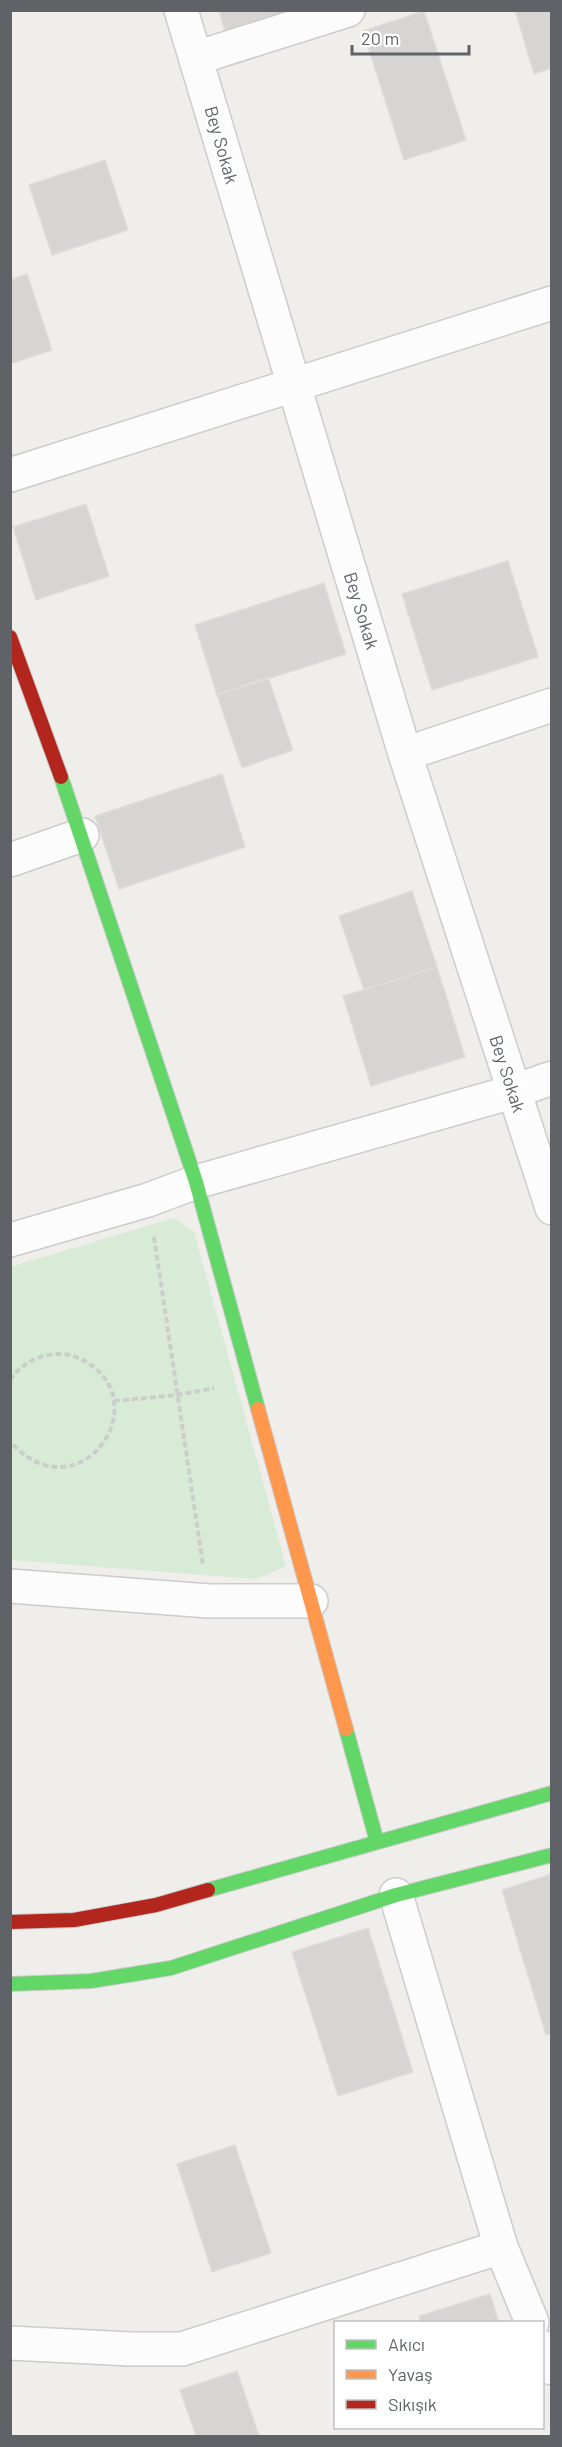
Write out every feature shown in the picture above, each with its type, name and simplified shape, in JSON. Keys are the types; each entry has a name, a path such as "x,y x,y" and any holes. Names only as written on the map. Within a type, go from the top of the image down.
{"street":[{"name":"Bey Sokak","path":"181,10 292,386 405,754 512,1092 552,1208"},
{"path":"196,58 348,10"},
{"path":"10,475 552,303"},
{"path":"10,637 82,836 195,1182 252,1381 377,1842"},
{"path":"405,754 552,705"},
{"path":"10,860 82,836"},
{"path":"10,1240 148,1200 195,1182 512,1092 552,1078"},
{"path":"10,1586 209,1601 311,1601"},
{"path":"10,1922 74,1920 156,1905 552,1793"},
{"path":"10,1984 91,1981 171,1968 396,1895 552,1855"},
{"path":"396,1895 501,2247 532,2321"},
{"path":"10,2343 182,2349 501,2247"},
{"path":"544,2349 552,2368"}],"path":[{"path":"148,1200 209,1601"},
{"path":"10,1380 16,1372 31,1361 47,1354 65,1354 82,1359 97,1370 108,1384 114,1401 113,1420 107,1438 94,1454 78,1464 58,1467 39,1464 22,1454 10,1441"},
{"path":"114,1401 177,1395 252,1381"}],"green space":[{"path":"174,1218 194,1232 286,1566 256,1579 11,1560 10,1267"}],"building":[{"path":"219,10 296,10 225,32"},
{"path":"515,10 552,10 552,68 534,74"},
{"path":"424,11 466,140 404,160 363,31"},
{"path":"105,160 128,230 52,255 29,185"},
{"path":"27,274 52,350 10,364 10,280"},
{"path":"86,504 109,576 36,600 13,527"},
{"path":"508,561 538,657 432,690 402,594"},
{"path":"324,583 346,654 217,695 195,625"},
{"path":"268,677 293,750 242,768 217,695"},
{"path":"222,774 245,847 119,889 95,816"},
{"path":"412,891 437,967 364,990 339,916"},
{"path":"437,967 465,1057 371,1086 343,996"},
{"path":"552,1874 552,2033 546,2035 502,1890"},
{"path":"368,1928 413,2072 338,2096 292,1952"},
{"path":"235,2145 271,2253 212,2272 177,2164"},
{"path":"490,2294 499,2321 421,2321 419,2316"},
{"path":"237,2371 259,2436 196,2436 180,2390"}],"traffic: fast":[{"path":"61,777 196,1182 258,1409"},
{"path":"346,1729 377,1842"},
{"path":"208,1890 552,1793"},
{"path":"10,1984 91,1981 171,1968 396,1895 552,1855"}],"traffic: slow":[{"path":"258,1409 346,1729"}],"traffic: jam":[{"path":"10,637 61,777"},
{"path":"10,1922 74,1920 156,1905 208,1890"}]}
